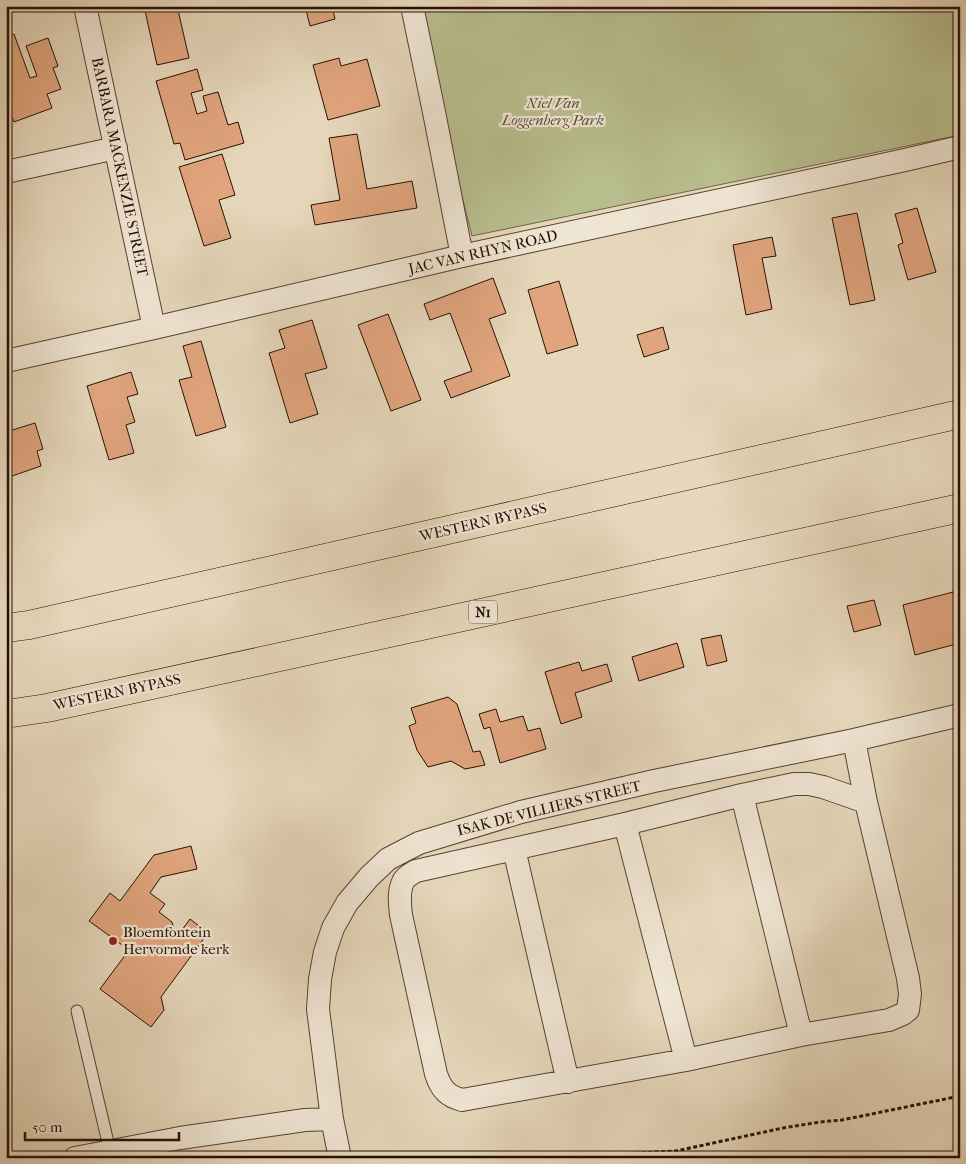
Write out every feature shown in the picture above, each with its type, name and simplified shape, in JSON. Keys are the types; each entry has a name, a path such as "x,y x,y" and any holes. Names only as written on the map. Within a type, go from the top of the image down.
{"highway":[{"name":"WESTERN BYPASS","path":"6,628 38,623 960,414"},
{"name":"WESTERN BYPASS","path":"6,714 47,708 960,508"}],"street":[{"name":"BARBARA MACKENZIE STREET","path":"85,6 154,328"},
{"path":"412,6 462,256"},
{"name":"JAC VAN RHYN ROAD","path":"6,361 462,256 960,147"},
{"path":"6,172 116,148"},
{"name":"ISAK DE VILLIERS STREET","path":"340,1158 332,1119 318,1009 320,979 325,952 333,928 347,903 369,876 388,859 420,843 522,812 654,781 854,740 960,715"},
{"path":"854,740 866,802 908,978 910,994 908,1010 889,1020 801,1035 686,1060 462,1100 452,1098 440,1084 436,1074 401,916 400,893 403,882 408,876 416,871 794,784 809,784 823,787 866,802"},
{"path":"742,795 801,1035"},
{"path":"625,824 686,1060"},
{"path":"514,849 568,1082"},
{"path":"75,1158 180,1138 305,1120 332,1119"}],"lane":[{"path":"77,1011 110,1151"}],"path":[{"path":"603,1158 637,1153 676,1151 765,1131 842,1120 960,1096"}],"green space":[{"name":"Niel Van Loggenberg Park","path":"414,6 960,6 960,135 472,236"}],"building":[{"path":"6,6 25,6 6,11"},
{"path":"144,6 193,6 178,10 189,58 157,65"},
{"path":"305,6 332,6 335,19 310,26"},
{"path":"14,34 30,78 37,76 26,46 48,38 58,66 53,68 61,89 47,94 52,108 14,122 6,101 6,37"},
{"path":"339,58 341,66 367,59 380,106 328,120 313,65"},
{"path":"197,69 203,90 191,93 197,114 207,111 203,96 218,92 228,125 238,122 244,143 185,160 180,143 174,144 156,81"},
{"path":"357,134 367,189 412,181 417,208 315,225 311,205 340,200 329,138"},
{"path":"222,154 235,195 219,200 231,238 204,246 179,167"},
{"path":"917,208 936,272 908,280 898,245 903,243 895,214"},
{"path":"857,213 875,300 850,305 832,218"},
{"path":"772,237 776,256 762,258 772,309 746,315 733,245"},
{"path":"493,278 506,313 489,319 510,376 451,398 444,381 472,371 450,313 430,320 424,304"},
{"path":"559,281 578,345 547,354 528,290"},
{"path":"388,314 421,400 391,411 358,325"},
{"path":"312,320 327,368 305,374 318,414 290,423 269,353 285,348 279,330"},
{"path":"663,327 669,349 644,357 637,335"},
{"path":"201,341 226,427 196,436 179,380 192,377 183,346"},
{"path":"131,372 138,394 127,397 135,422 126,425 134,453 109,460 87,386"},
{"path":"35,423 43,449 37,451 41,466 12,476 6,458 6,432"},
{"path":"957,591 960,601 960,643 915,655 903,605"},
{"path":"874,600 881,625 854,632 847,606"},
{"path":"721,635 727,661 707,666 701,639"},
{"path":"677,643 684,667 639,681 632,657"},
{"path":"579,662 582,671 607,664 612,681 575,693 582,717 561,724 545,672"},
{"path":"448,697 457,704 473,752 480,751 485,765 465,769 451,761 428,767 417,750 409,726 416,723 411,708"},
{"path":"496,709 500,722 523,716 528,731 540,728 546,749 500,763 490,727 484,729 479,714"},
{"path":"191,846 197,869 161,877 150,893 165,904 159,912 172,922 176,938 190,919 208,933 161,997 164,1010 151,1027 100,989 129,950 89,921 110,893 120,901 154,855"},
{"path":"919,1152 921,1158 900,1158"}],"place":[{"name":"Bloemfontein Hervormde kerk","path":"113,941"}]}
